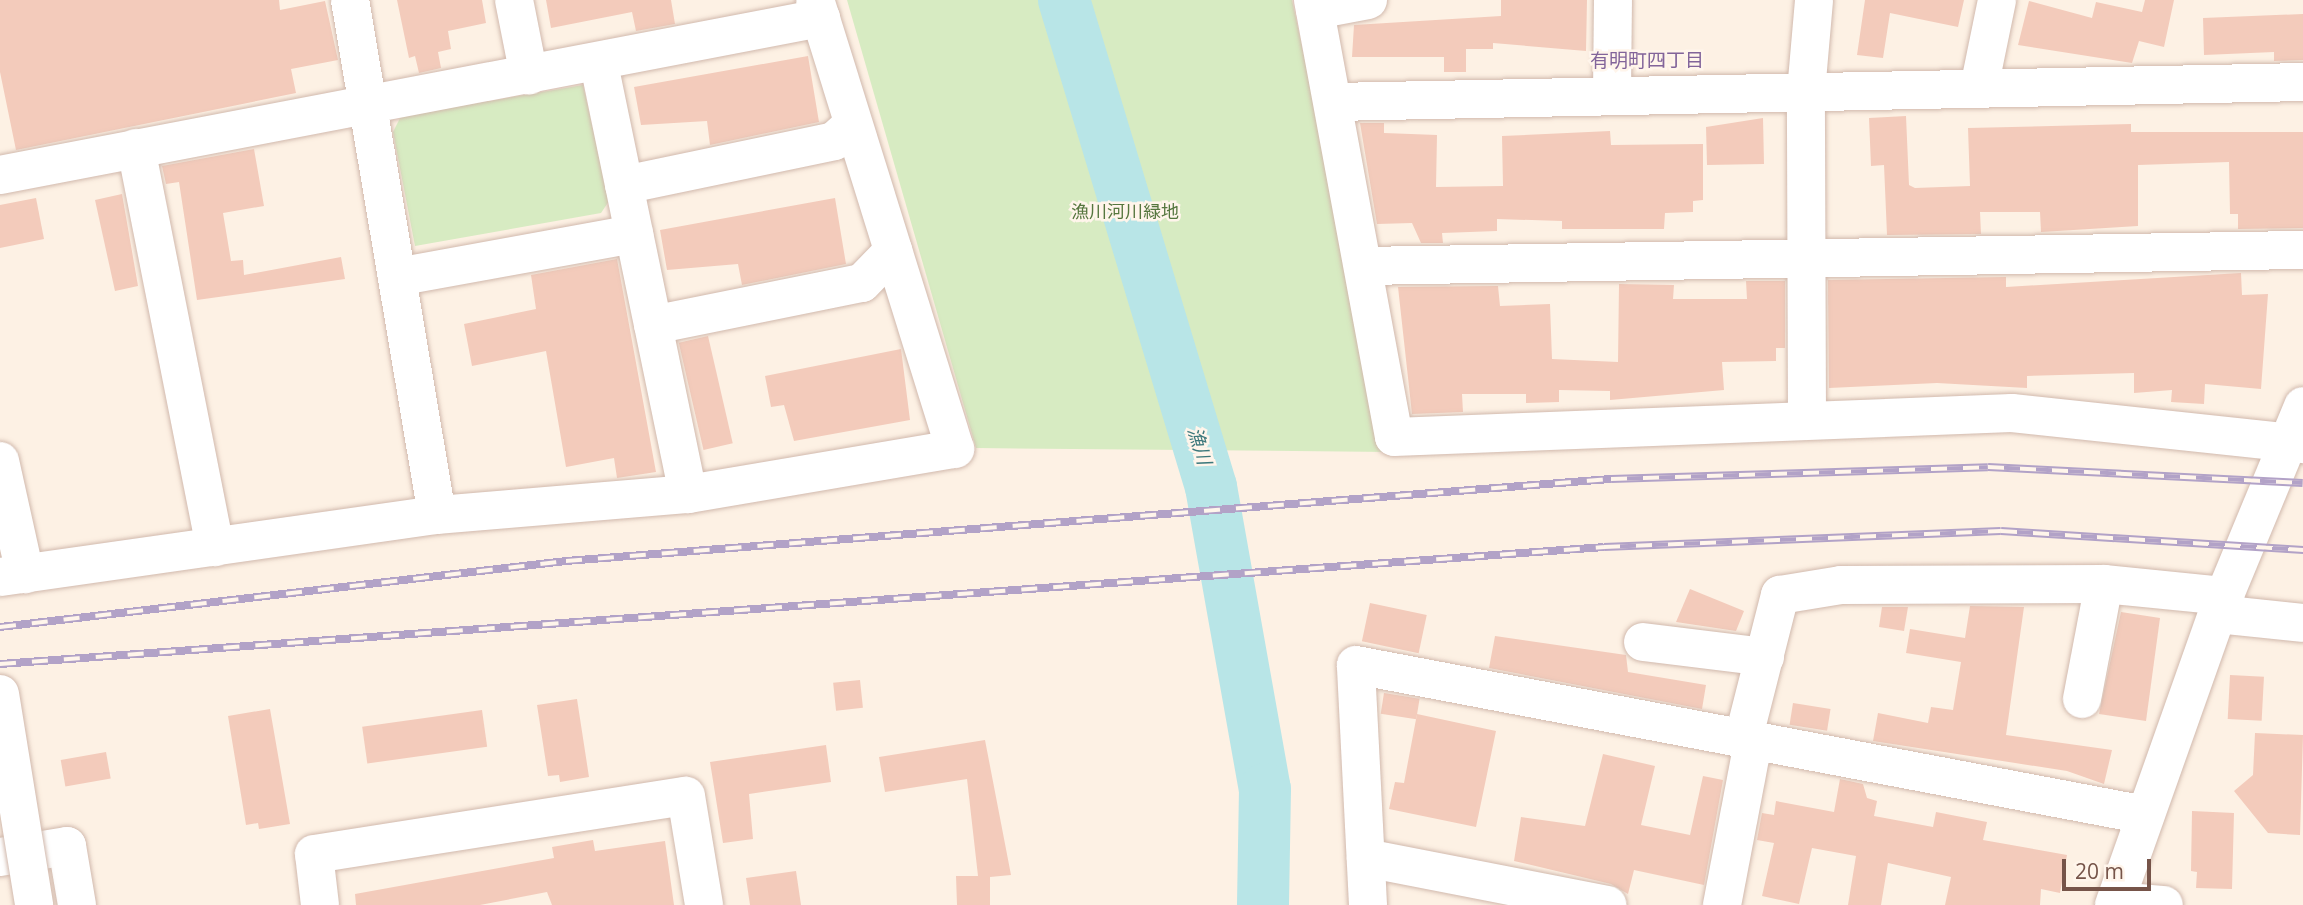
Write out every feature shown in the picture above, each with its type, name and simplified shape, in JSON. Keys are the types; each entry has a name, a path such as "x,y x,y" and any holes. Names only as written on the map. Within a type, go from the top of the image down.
{"street":[{"path":"350,0 437,515"},
{"path":"514,0 529,76"},
{"path":"1368,0 1314,5 1394,437 1807,417 2012,413 2297,443"},
{"path":"1612,93 1613,0"},
{"path":"1807,417 1809,255 1806,92 1814,0"},
{"path":"1979,88 1997,0"},
{"path":"0,175 368,103 599,64 818,9 955,449 688,494 437,515 13,575 0,461"},
{"path":"599,64 688,494"},
{"path":"1334,102 1612,93 2303,82"},
{"path":"624,185 834,141 853,124"},
{"path":"136,148 215,547"},
{"path":"397,277 634,234"},
{"path":"1363,266 1809,255 2303,250"},
{"path":"653,325 862,283 893,251"},
{"path":"2164,905 2115,903 2221,605 2297,443 2303,406"},
{"path":"2082,699 2104,584"},
{"path":"1722,905 1748,741 1780,595 1841,585 2104,584 2303,623"},
{"path":"1643,642 1765,657"},
{"path":"1368,905 1356,665 2145,815"},
{"path":"0,694 34,905"},
{"path":"320,905 314,854 686,796 704,905"},
{"path":"0,857 67,846 77,905"},
{"path":"1366,858 1608,905"}],"green space":[{"name":"漁川河川緑地","path":"847,0 1292,0 1389,452 976,448"},
{"path":"583,85 609,201 601,213 415,246 393,132 401,116"}],"building":[{"path":"0,0 279,0 280,10 325,1 338,60 291,69 296,93 16,150 0,72"},
{"path":"397,0 482,0 486,23 448,31 451,49 438,52 441,68 419,73 415,56 409,58"},
{"path":"546,0 671,0 675,24 636,31 632,12 551,28"},
{"path":"1501,0 1587,0 1586,51 1493,43 1493,49 1466,49 1466,72 1444,72 1444,57 1352,57 1354,25 1501,16"},
{"path":"1865,0 1964,0 1958,27 1890,13 1883,58 1857,55"},
{"path":"2145,0 2174,0 2164,47 2139,41 2132,63 2018,45 2029,1 2092,18 2096,2 2142,12"},
{"path":"2303,14 2303,60 2274,61 2274,52 2204,55 2203,18"},
{"path":"808,56 819,122 710,145 707,121 641,125 634,87"},
{"path":"1906,116 1909,185 1915,188 1970,186 1968,128 2131,124 2131,132 2303,132 2303,228 2238,229 2238,214 2230,214 2229,162 2138,165 2138,226 2041,232 2040,212 1980,212 1981,234 1887,235 1884,165 1871,166 1869,118"},
{"path":"1763,118 1764,164 1707,165 1706,127"},
{"path":"1360,123 1384,123 1384,133 1437,135 1436,187 1503,186 1502,136 1610,131 1611,145 1703,144 1703,200 1693,201 1693,212 1665,213 1664,229 1562,229 1562,221 1497,219 1497,231 1442,233 1443,243 1421,243 1412,223 1377,224"},
{"path":"254,149 264,206 223,213 231,261 243,260 244,275 341,257 345,279 197,300 179,182 166,184 162,166"},
{"path":"122,194 138,286 115,291 95,200"},
{"path":"36,198 44,239 0,248 0,205"},
{"path":"835,198 846,264 742,285 738,264 667,270 660,230"},
{"path":"617,259 656,472 617,478 614,458 566,467 546,351 472,366 464,324 536,309 531,275"},
{"path":"2241,273 2242,295 2268,294 2261,389 2205,384 2204,404 2171,402 2172,390 2134,393 2134,373 2027,376 2027,388 1937,383 1829,388 1828,280 2006,277 2006,287"},
{"path":"1746,281 1785,281 1785,348 1776,348 1776,361 1722,362 1724,390 1610,400 1610,391 1559,390 1559,402 1526,403 1526,394 1462,394 1463,412 1412,414 1398,287 1498,286 1500,306 1550,304 1552,359 1618,362 1619,284 1674,285 1673,299 1747,299"},
{"path":"708,336 733,443 704,450 679,343"},
{"path":"901,349 910,420 794,441 784,405 771,407 765,376"},
{"path":"1690,589 1744,611 1736,631 1676,622"},
{"path":"1370,603 1427,615 1419,653 1362,641"},
{"path":"1970,606 2024,607 2006,735 2112,750 2104,784 2067,771 1873,741 1878,713 1928,723 1931,707 1953,710 1961,662 1906,653 1910,629 1965,638"},
{"path":"1882,607 1908,607 1904,631 1879,627"},
{"path":"2121,612 2160,618 2146,721 2099,714"},
{"path":"1495,636 1626,655 1628,672 1706,685 1702,709 1489,668"},
{"path":"2230,675 2264,677 2262,721 2228,719"},
{"path":"860,680 863,708 836,711 833,683"},
{"path":"1384,693 1420,699 1416,719 1381,714"},
{"path":"577,699 589,777 560,782 559,775 548,776 537,705"},
{"path":"1793,703 1831,709 1827,731 1790,725"},
{"path":"270,709 290,824 259,829 258,823 246,825 228,716"},
{"path":"482,710 487,747 367,763 362,727"},
{"path":"1417,714 1496,731 1476,827 1389,809 1395,782 1404,783"},
{"path":"2255,733 2303,735 2300,835 2268,833 2234,791 2253,775"},
{"path":"985,740 1011,875 990,877 990,905 957,905 956,876 978,876 967,779 885,792 879,757"},
{"path":"826,745 831,782 749,794 753,839 723,843 710,762"},
{"path":"106,752 111,779 65,787 61,760"},
{"path":"1603,754 1655,766 1641,825 1690,835 1703,776 1723,780 1704,885 1634,870 1628,894 1611,884 1514,861 1521,817 1585,826"},
{"path":"1840,779 1863,784 1867,798 1877,801 1874,816 1933,827 1936,812 1987,822 1983,840 2067,855 2060,893 2041,889 2040,905 1945,905 1951,877 1888,863 1881,905 1848,905 1856,856 1812,848 1799,904 1762,896 1774,843 1757,840 1762,813 1774,815 1776,801 1834,812"},
{"path":"2192,811 2234,813 2232,889 2196,888 2197,872 2191,871"},
{"path":"593,840 595,851 665,841 674,905 552,905 547,892 480,905 356,905 355,894 554,858 552,847"},
{"path":"796,871 801,905 750,905 746,878"}],"waterway":[{"name":"漁川","path":"1064,0 1211,487 1265,789 1263,905"}],"railway":[{"path":"0,627 566,561 1611,479 1988,467 2303,483"},
{"path":"0,664 1604,547 2001,531 2303,550"}],"district":[{"name":"有明町四丁目","path":"1647,61"}]}
